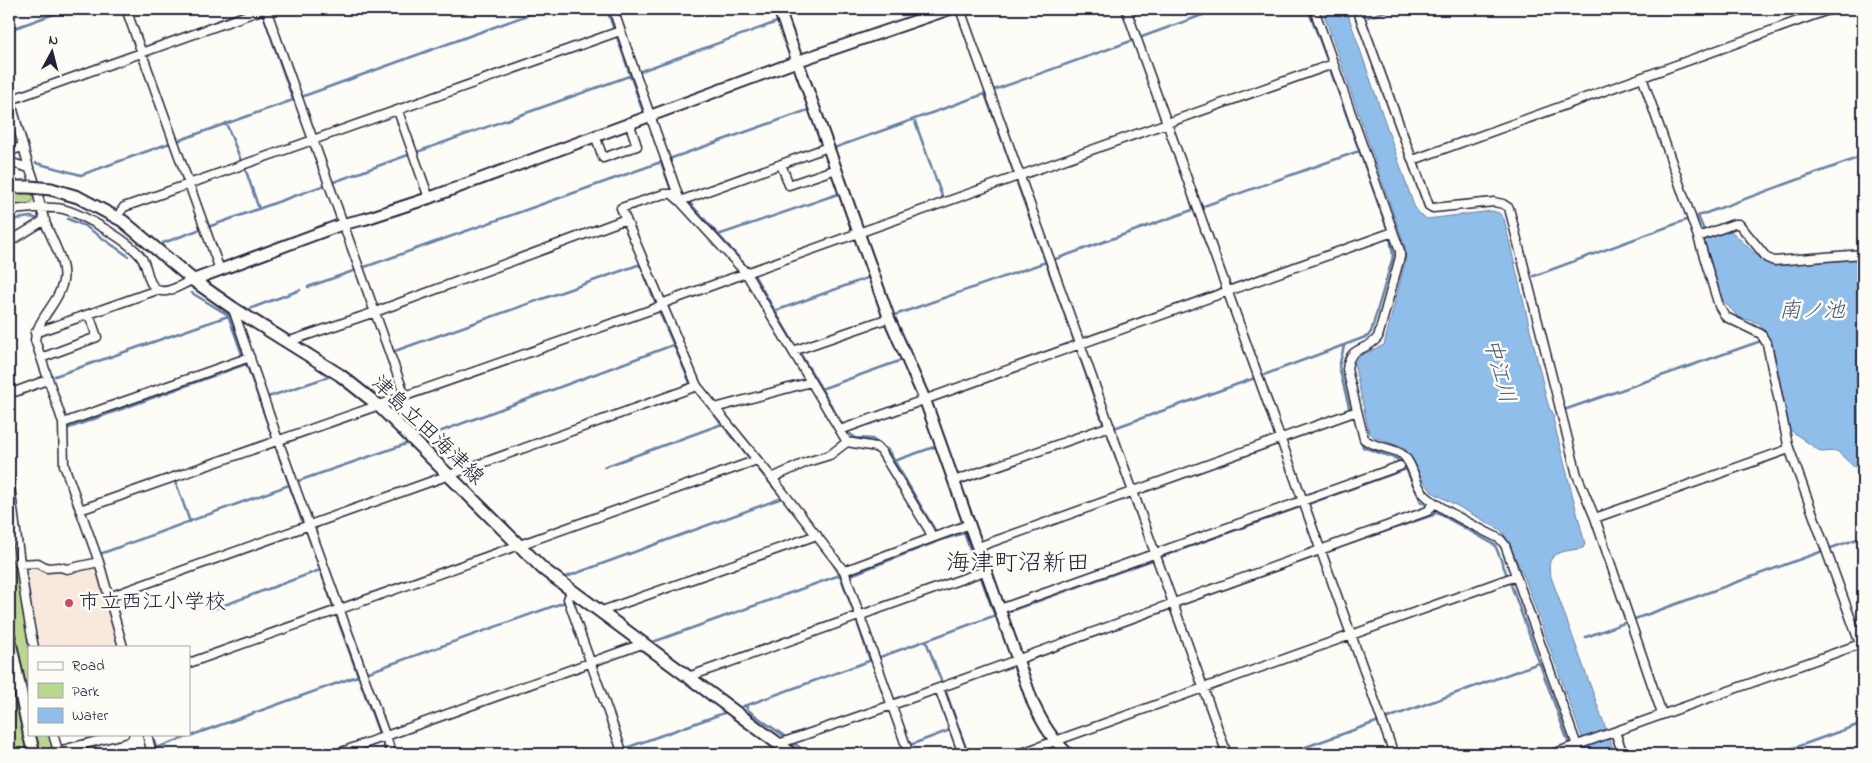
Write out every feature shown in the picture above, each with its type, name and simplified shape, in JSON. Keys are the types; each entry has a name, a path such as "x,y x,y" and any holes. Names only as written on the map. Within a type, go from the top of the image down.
{"main road":[{"name":"津島立田海津線","path":"9,187 51,190 78,197 123,221 193,280 233,308 340,375 378,405 542,569 792,754"},
{"path":"9,637 28,728"},
{"path":"30,736 34,754"}],"street":[{"path":"126,9 220,270"},
{"path":"123,646 99,562 64,465 63,423 35,340 36,333 62,286 63,273 22,146 9,97 142,53 265,9 405,396"},
{"path":"613,9 680,201"},
{"path":"779,9 889,318 925,400 1033,703 1044,726 1068,754"},
{"path":"9,210 56,208 70,210 105,229 139,254 147,265 150,282 157,290 171,291 180,284 343,224 366,219 429,198 629,122 950,9"},
{"path":"960,9 1228,754"},
{"path":"1126,9 1394,754"},
{"path":"1314,9 1400,251 1378,337 1373,344 1355,350 1348,359 1347,369 1364,439 1370,444 1402,454 1409,462 1422,492 1434,503 1500,539 1505,545 1579,745 1580,754"},
{"path":"1357,9 1429,206 1433,208 1494,202 1509,208 1577,475 1595,518 1662,714"},
{"path":"1413,160 1814,12 1831,9"},
{"path":"120,211 124,207 620,31"},
{"path":"80,510 656,308 661,304 746,273 1333,64"},
{"path":"1552,754 1861,643 1789,449 1768,344 1761,334 1726,317 1719,306 1702,236 1642,77"},
{"path":"398,111 429,198"},
{"path":"595,135 603,158 637,146 629,122"},
{"path":"9,152 22,146"},
{"path":"680,201 828,147"},
{"path":"9,162 29,168"},
{"path":"781,164 789,185 836,169"},
{"path":"847,442 746,273 680,201 672,194 664,194 621,208 697,386 844,571 909,754"},
{"path":"287,342 375,312 626,219"},
{"path":"9,242 45,220"},
{"path":"105,229 113,220"},
{"path":"1702,236 1734,224 1739,224 1767,258 1774,261 1863,254"},
{"path":"840,430 1393,232"},
{"path":"36,333 157,290"},
{"path":"233,308 278,440 392,754"},
{"path":"41,358 97,337 89,314"},
{"path":"793,351 889,318"},
{"path":"63,423 250,357"},
{"path":"9,394 47,380"},
{"path":"715,408 811,382"},
{"path":"109,597 697,386"},
{"path":"978,546 1357,411"},
{"path":"954,481 1110,426"},
{"path":"772,478 807,462 830,455 847,442 876,447 881,451 932,538"},
{"path":"1595,518 1789,449"},
{"path":"190,663 757,460"},
{"path":"1001,612 1304,503 1400,466"},
{"path":"9,479 19,547 19,564"},
{"path":"778,744 892,705 1428,511 1434,503"},
{"path":"9,520 34,646"},
{"path":"844,571 970,524"},
{"path":"599,612 817,535"},
{"path":"19,564 38,563 47,568 60,567 67,569 99,562"},
{"path":"688,677 986,570"},
{"path":"1019,754 1516,576"},
{"path":"571,592 568,599 623,754"},
{"path":"336,754 642,644"},
{"path":"939,688 963,754"},
{"path":"1612,732 1623,754"},
{"path":"54,736 61,753 117,736"},
{"path":"148,736 152,754"}],"shaded area":[{"name":"市立西江小学校","path":"23,565 37,565 60,570 61,572 70,572 94,566 97,568 118,646 41,646"}],"green space":[{"path":"19,192 34,193 34,198 26,204 9,206 9,194"},
{"path":"9,528 31,646 28,646 28,706 9,617"},
{"path":"9,667 29,754 11,754 9,744"},
{"path":"34,736 52,736 57,754 39,754"}],"water":[{"name":"中江川","path":"1322,9 1346,9 1414,206 1420,214 1427,219 1492,211 1499,213 1504,219 1547,401 1554,417 1585,544 1583,548 1553,556 1549,566 1550,574 1615,754 1588,754 1525,579 1501,530 1432,492 1419,475 1404,448 1374,437 1369,432 1354,363 1361,355 1384,345 1406,258 1405,247"},
{"name":"南ノ池","path":"1730,230 1763,261 1786,266 1791,262 1863,257 1863,469 1854,467 1837,451 1821,452 1790,430 1772,343 1759,323 1738,317 1722,299 1704,240"}],"waterway":[{"path":"9,30 68,9"},
{"path":"301,97 544,9"},
{"path":"607,9 614,30"},
{"path":"1139,38 1219,9"},
{"path":"1308,9 1328,62"},
{"path":"1368,17 1393,9"},
{"path":"263,14 293,100"},
{"path":"638,72 777,22"},
{"path":"617,37 643,112"},
{"path":"991,91 1134,40"},
{"path":"1330,69 1388,231"},
{"path":"417,152 632,75"},
{"path":"9,78 14,95"},
{"path":"834,148 987,93"},
{"path":"985,94 1014,173"},
{"path":"177,141 293,100"},
{"path":"669,159 808,110"},
{"path":"9,112 16,137"},
{"path":"914,119 943,199"},
{"path":"226,123 242,163"},
{"path":"36,163 81,175 170,143"},
{"path":"1201,207 1359,151"},
{"path":"331,183 408,155"},
{"path":"1705,233 1698,216 1863,156"},
{"path":"362,268 661,162 671,190"},
{"path":"245,168 259,209"},
{"path":"1016,180 1075,343"},
{"path":"208,227 325,185"},
{"path":"718,235 838,194"},
{"path":"689,202 749,269"},
{"path":"1053,260 1195,209"},
{"path":"9,220 31,217 39,219"},
{"path":"68,219 85,226 128,256"},
{"path":"1534,276 1689,219"},
{"path":"163,243 201,229"},
{"path":"1261,376 1368,336 1371,332 1392,260 1390,237"},
{"path":"895,315 1046,262"},
{"path":"392,352 638,265 641,266 656,304"},
{"path":"308,287 356,270"},
{"path":"754,275 796,347"},
{"path":"775,311 867,278"},
{"path":"249,309 300,290"},
{"path":"192,293 228,315 243,357"},
{"path":"659,311 691,385"},
{"path":"55,376 231,315"},
{"path":"1564,410 1761,341"},
{"path":"423,438 673,345"},
{"path":"1344,346 1339,367 1350,411"},
{"path":"1077,349 1104,426"},
{"path":"800,353 844,427"},
{"path":"821,389 902,360"},
{"path":"246,363 273,439"},
{"path":"69,428 246,364"},
{"path":"268,397 328,377"},
{"path":"1114,428 1255,378"},
{"path":"696,392 751,460"},
{"path":"1354,416 1363,447 1397,459 1402,465"},
{"path":"604,467 722,424"},
{"path":"1106,430 1128,490"},
{"path":"847,432 856,438 872,439 888,450 936,532"},
{"path":"962,483 1087,438"},
{"path":"298,481 406,444"},
{"path":"275,445 303,524"},
{"path":"894,461 937,446"},
{"path":"755,465 788,505"},
{"path":"1005,613 1409,468"},
{"path":"1406,469 1421,502 1428,506"},
{"path":"175,480 190,522"},
{"path":"376,505 443,482"},
{"path":"100,554 289,485"},
{"path":"1130,496 1150,550"},
{"path":"566,577 782,498"},
{"path":"793,511 798,518"},
{"path":"1325,552 1433,515 1436,512 1495,545 1507,575"},
{"path":"315,530 319,525"},
{"path":"306,530 334,609"},
{"path":"941,540 964,533 978,570"},
{"path":"1828,549 1863,537"},
{"path":"851,575 941,540"},
{"path":"822,549 829,558"},
{"path":"1632,620 1823,551"},
{"path":"1179,605 1319,555"},
{"path":"1153,558 1168,602"},
{"path":"832,562 840,575 854,613"},
{"path":"211,610 320,570"},
{"path":"653,642 840,575"},
{"path":"980,575 995,616"},
{"path":"1510,582 1569,744"},
{"path":"366,673 565,602"},
{"path":"1106,631 1170,608 1199,686"},
{"path":"742,707 999,614"},
{"path":"336,615 380,736"},
{"path":"856,619 870,660"},
{"path":"1586,637 1627,622"},
{"path":"926,641 942,683"},
{"path":"1385,719 1539,663"},
{"path":"190,736 360,675"},
{"path":"945,689 968,754"},
{"path":"1201,693 1223,754"},
{"path":"745,705 749,711 787,738"},
{"path":"623,749 724,713"},
{"path":"1286,754 1379,721"},
{"path":"1777,754 1863,723"},
{"path":"910,745 950,730"},
{"path":"153,736 158,754"},
{"path":"156,748 190,736"},
{"path":"382,741 386,754"},
{"path":"792,742 809,754"},
{"path":"885,754 903,748"},
{"path":"609,754 618,751"}],"place":[{"name":"市立西江小学校","path":"69,603"}],"district":[{"name":"海津町沼新田","path":"1018,564"}]}
